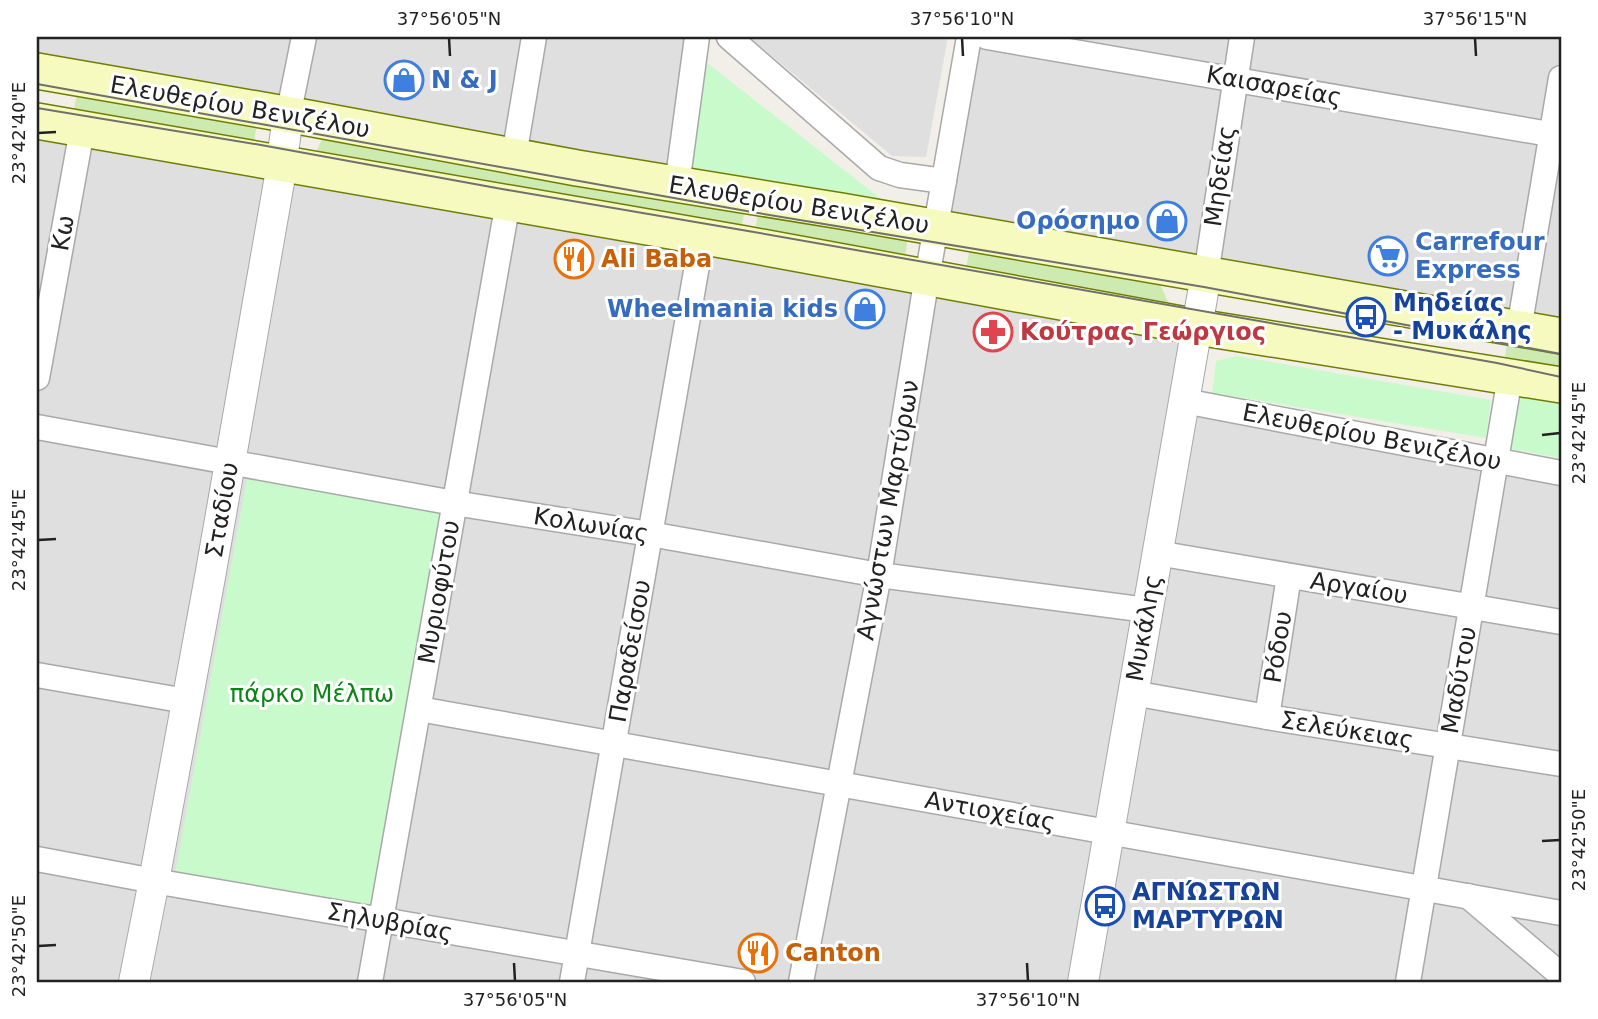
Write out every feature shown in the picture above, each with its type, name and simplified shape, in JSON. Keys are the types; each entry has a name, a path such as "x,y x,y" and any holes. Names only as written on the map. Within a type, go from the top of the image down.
{"main road":[{"name":"Ελευθερίου Βενιζέλου","path":"37,71 677,185 936,227 1561,336"},
{"name":"Ελευθερίου Βενιζέλου","path":"37,121 928,276 1197,327 1561,385"}],"street":[{"name":"Σταδίου","path":"134,982 230,463 288,116 304,37"},
{"path":"514,156 534,37"},
{"path":"677,185 698,37"},
{"path":"729,37 879,168 900,175 944,181"},
{"name":"Αγνώστων Μαρτύρων","path":"801,982 879,575 969,37"},
{"name":"Καισαρείας","path":"986,37 1557,135"},
{"name":"Μηδείας","path":"1206,275 1242,37"},
{"path":"1519,329 1557,135 1561,78"},
{"name":"Κω","path":"37,378 82,130"},
{"name":"Μυριοφύτου","path":"370,982 508,202"},
{"name":"Παραδείσου","path":"572,982 702,237"},
{"name":"Μυκάλης","path":"1083,982 1206,275"},
{"name":"Μαδύτου","path":"1408,982 1510,377"},
{"name":"Ελευθερίου Βενιζέλου","path":"1184,401 1561,472"},
{"name":"Κολωνίας","path":"37,427 454,503 650,534 879,575 1147,610"},
{"name":"Αργαίου","path":"1157,553 1561,622"},
{"name":"Ρόδου","path":"1267,717 1289,576"},
{"path":"37,675 186,701"},
{"name":"Σελεύκειας","path":"1133,694 1561,764"},
{"name":"Αντιοχείας","path":"419,709 1561,913"},
{"name":"Σηλυβρίας","path":"37,859 743,982"},
{"path":"1468,896 1561,975"}],"shaded area":[{"path":"37,37 680,37 688,44 670,175 37,60"},
{"path":"749,37 948,37 926,157 892,156"},
{"path":"982,37 1561,37 1561,318 951,211"},
{"path":"37,135 1187,339 1076,982 37,982"},
{"path":"1188,410 1561,481 1561,982 1090,982"}],"green space":[{"path":"706,62 881,199 882,207 689,174"},
{"path":"79,84 258,115 253,150 72,119"},
{"path":"327,127 746,201 740,237 312,162"},
{"path":"760,203 909,226 904,267 753,241"},
{"path":"971,243 1155,274 1173,312 965,273"},
{"path":"1509,330 1561,339 1561,380 1503,370"},
{"path":"1237,356 1491,400 1486,438 1212,393 1216,361"},
{"path":"1516,387 1561,394 1561,458 1510,449"},
{"name":"πάρκο Μέλπω","path":"247,478 449,515 377,911 175,874"}],"tram line":[{"path":"37,84 752,212 1204,287 1561,354"},
{"path":"37,108 1497,363 1561,377"}],"place":[{"name":"N & J","path":"404,80"},
{"name":"Ορόσημο","path":"1167,221"},
{"name":"Carrefour Express","path":"1388,256"},
{"name":"Ali Baba","path":"574,259"},
{"name":"Wheelmania kids","path":"865,309"},
{"name":"Μηδείας - Μυκάλης","path":"1366,317"},
{"name":"Κούτρας Γεώργιος","path":"993,332"},
{"name":"ΑΓΝΏΣΤΩΝ ΜΑΡΤΥΡΩΝ","path":"1105,906"},
{"name":"Canton","path":"758,953"}]}
